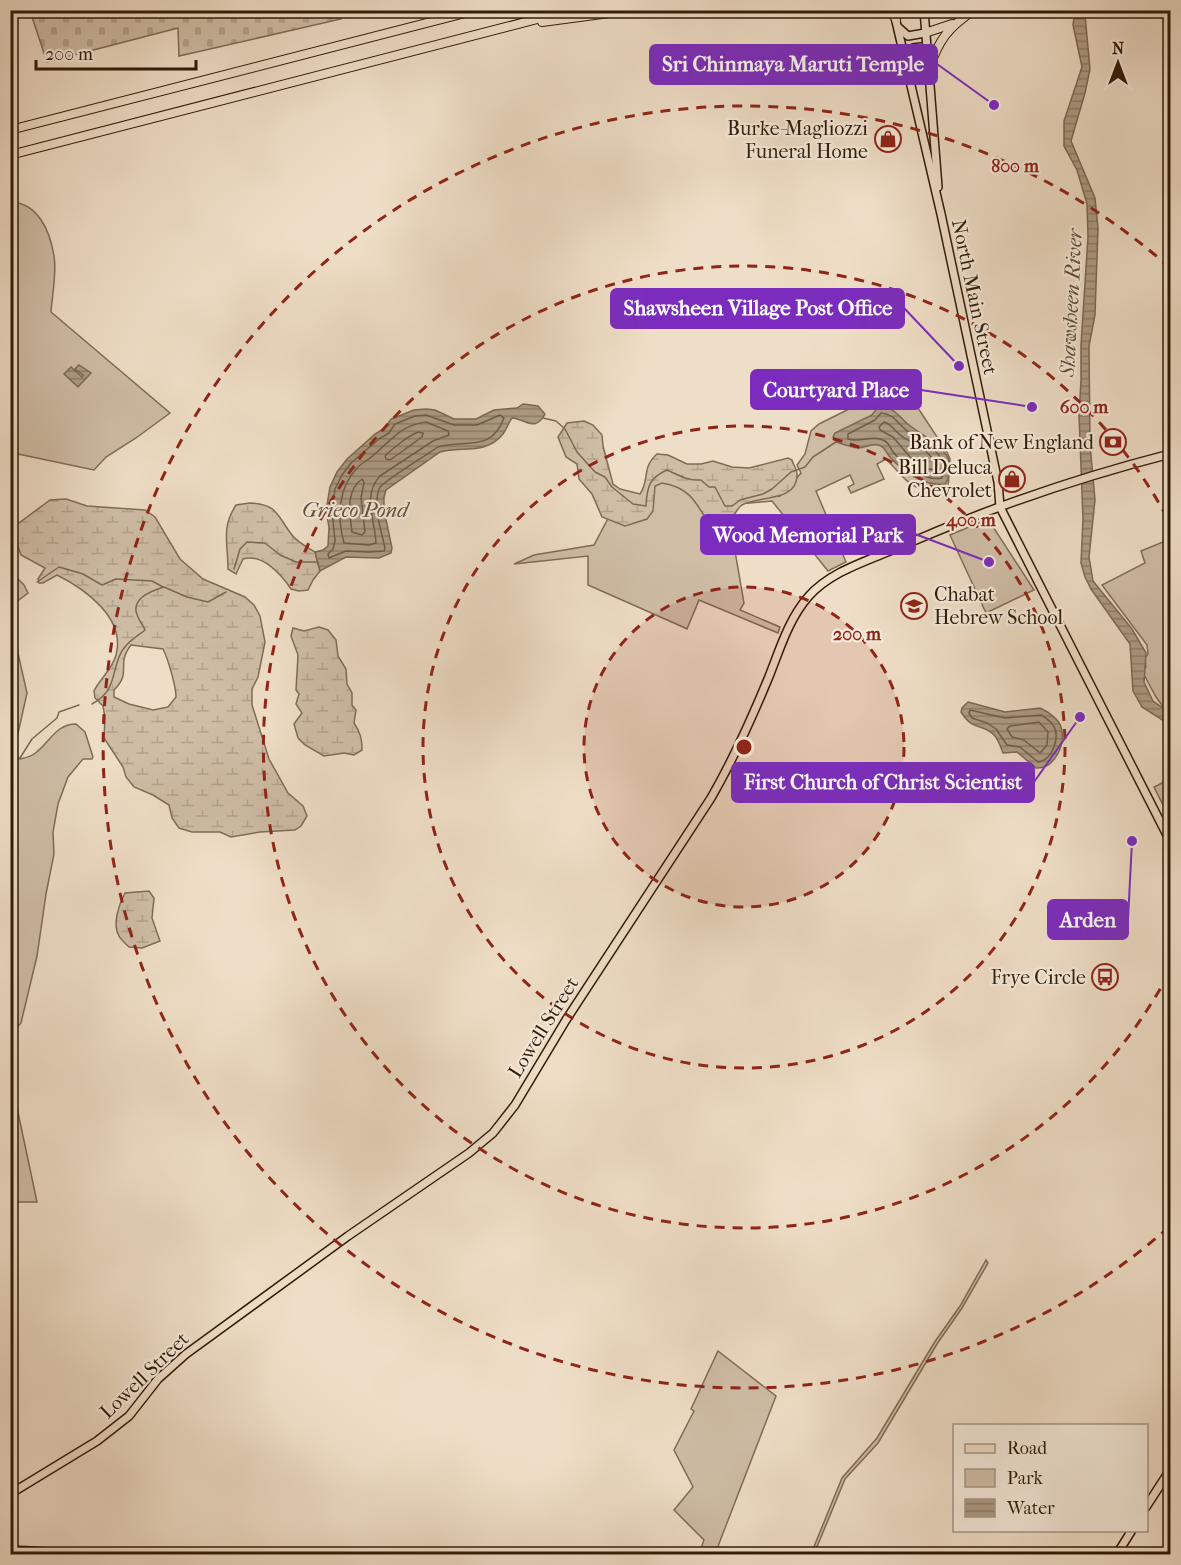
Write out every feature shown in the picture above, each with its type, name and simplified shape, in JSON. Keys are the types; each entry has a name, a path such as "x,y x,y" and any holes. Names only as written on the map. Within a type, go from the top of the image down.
{"highway":[{"path":"10,130 477,10"},
{"path":"10,155 572,10"},
{"path":"526,22 553,22 632,10"},
{"path":"893,10 896,20"},
{"path":"929,69 937,46 957,22 974,10"},
{"path":"925,33 957,22"}],"main road":[{"path":"924,10 941,214"},
{"path":"896,20 900,30 906,35 925,33"},
{"name":"North Main Street","path":"896,20 941,214 998,482 1000,507 1170,841"},
{"path":"906,68 910,53 914,48 921,47 927,52"},
{"name":"Lowell Street","path":"10,1494 97,1441 129,1416 158,1379 186,1354 348,1236 469,1153 493,1133 515,1105 566,1020 726,772 756,709 791,625 808,597 827,579 1000,507 1095,474 1170,454"},
{"path":"1148,1504 1170,1470"},
{"path":"1117,1554 1131,1532"},
{"path":"10,1550 91,1554"}],"green space":[{"path":"30,11 341,11 341,19 179,56 178,28 47,62"},
{"path":"11,202 29,207 46,228 54,256 55,269 51,312 170,413 106,457 94,470 13,453 11,463"},
{"path":"914,402 950,459 948,488 918,488 906,480 886,459 877,464 884,479 851,493 848,487 854,484 850,475 816,491 846,562 828,571 772,501 727,505 744,603 740,610 780,627 778,633 699,600 687,629 588,585 588,556 514,564 534,555 594,545 613,509 630,510 651,481 772,497 780,496 801,473 797,465 805,454 811,431 819,424 853,407 893,406 903,409"},
{"path":"584,421 593,425 602,435 613,484 620,489 640,494 645,484 649,464 657,454 668,455 687,464 713,461 732,467 749,468 788,458 792,460 797,474 796,483 784,494 742,505 733,516 737,528 726,534 713,530 688,494 672,485 662,483 655,486 653,511 647,519 625,526 602,517 592,494 579,479 577,464 566,457 558,437 567,423"},
{"path":"66,499 87,506 145,510 155,517 180,559 203,579 245,597 254,605 260,616 265,642 258,677 252,689 252,705 269,759 288,793 303,806 307,816 301,826 295,830 260,832 231,837 220,832 192,832 179,828 172,818 169,805 134,787 126,777 123,767 104,738 103,706 95,698 94,691 116,655 115,629 101,606 68,581 57,575 39,583 38,579 45,568 21,555 15,538 15,526 50,500","holes":["131,645 163,649 176,692 176,697 168,707 153,710 129,704 114,697 114,690 124,673 124,658"]},
{"path":"250,503 266,506 276,512 294,538 315,552 320,571 308,590 291,589 276,571 257,559 243,559 236,574 228,569 226,536 228,521 236,505"},
{"path":"988,519 1034,590 986,613 950,535"},
{"path":"1170,539 1170,716 1156,697 1142,671 1146,667 1147,645 1102,585 1145,563 1141,551"},
{"path":"11,572 24,585 28,593 11,606"},
{"path":"10,618 27,693 17,738 16,756 20,759 32,755 57,731 76,724 85,732 93,757 83,759 68,777 58,804 53,832 54,854 37,956 21,1023 17,1027 12,1047 15,1074 12,1084 37,1202 10,1202"},
{"path":"319,627 328,630 336,640 338,656 346,669 347,684 352,693 352,705 356,710 354,723 362,742 362,750 354,755 344,753 324,756 298,738 294,724 302,713 296,704 299,694 296,690 298,655 291,636 293,628 304,631"},
{"path":"1170,779 1170,804 1164,807 1154,787"},
{"path":"149,891 154,898 152,918 160,941 142,948 129,947 117,931 117,914 125,893"},
{"path":"986,1260 988,1263 962,1308 937,1344 878,1443 845,1479 814,1554 811,1554 842,1478 877,1438 934,1343 960,1306"},
{"path":"718,1351 776,1396 715,1554 699,1554 704,1540 674,1510 693,1487 674,1450 694,1411 691,1409"}],"water":[{"name":"Shawsheen River","path":"1075,11 1086,11 1090,69 1071,141 1095,198 1098,228 1095,315 1089,346 1090,444 1095,500 1089,557 1093,581 1132,629 1146,653 1144,682 1153,701 1170,713 1170,725 1142,707 1133,691 1130,644 1091,589 1081,563 1083,519 1079,415 1088,237 1087,204 1077,170 1064,146 1064,121 1082,67 1073,25"},
{"path":"79,365 91,373 78,387 64,374 71,367 82,377 83,375 75,369"},
{"name":"Grieco Pond","path":"523,404 538,406 545,414 538,423 530,424 512,418 503,434 489,445 440,452 386,490 384,510 391,553 379,558 346,557 320,571 315,552 328,546 329,527 326,511 330,487 337,472 347,459 385,428 391,419 414,410 426,409 435,410 454,419 476,419 494,410 517,408"},
{"path":"878,407 892,410 941,449 950,464 945,485 929,483 914,477 895,462 881,446 858,448 836,442 833,437 835,433 872,415"},
{"path":"968,702 1005,712 1040,708 1046,711 1061,727 1062,741 1058,754 1049,764 1036,768 1017,752 1003,753 999,742 991,732 970,723 961,712"}],"waterway":[{"path":"543,418 556,421 565,429 577,452 595,472 605,477 612,487 633,504 646,506 650,484 656,476 667,470 687,479 701,480 709,487 715,487 725,506 732,506 740,500 763,494 772,489 791,472 805,467 813,457 836,442"},
{"path":"234,569 240,549 247,542 265,543 280,555 296,562 318,562"},
{"path":"37,582 59,567 83,574 102,585 116,579 152,581 163,587"},
{"path":"92,704 109,689 124,648 145,630 136,611 136,605 143,597 164,587 187,597 208,602 226,592"},
{"path":"10,762 20,758 32,739 57,718 59,712 79,705"}],"place":[{"name":"Sri Chinmaya Maruti Temple","path":"994,105"},
{"name":"Burke-Magliozzi Funeral Home","path":"888,139"},
{"name":"Shawsheen Village Post Office","path":"959,366"},
{"name":"Courtyard Place","path":"1032,407"},
{"name":"Bank of New England","path":"1113,442"},
{"name":"Bill Deluca Chevrolet","path":"1012,479"},
{"name":"Wood Memorial Park","path":"989,562"},
{"name":"Chabat Hebrew School","path":"914,606"},
{"name":"First Church of Christ Scientist","path":"1080,717"},
{"name":"Arden","path":"1132,841"},
{"name":"Frye Circle","path":"1105,977"}]}
